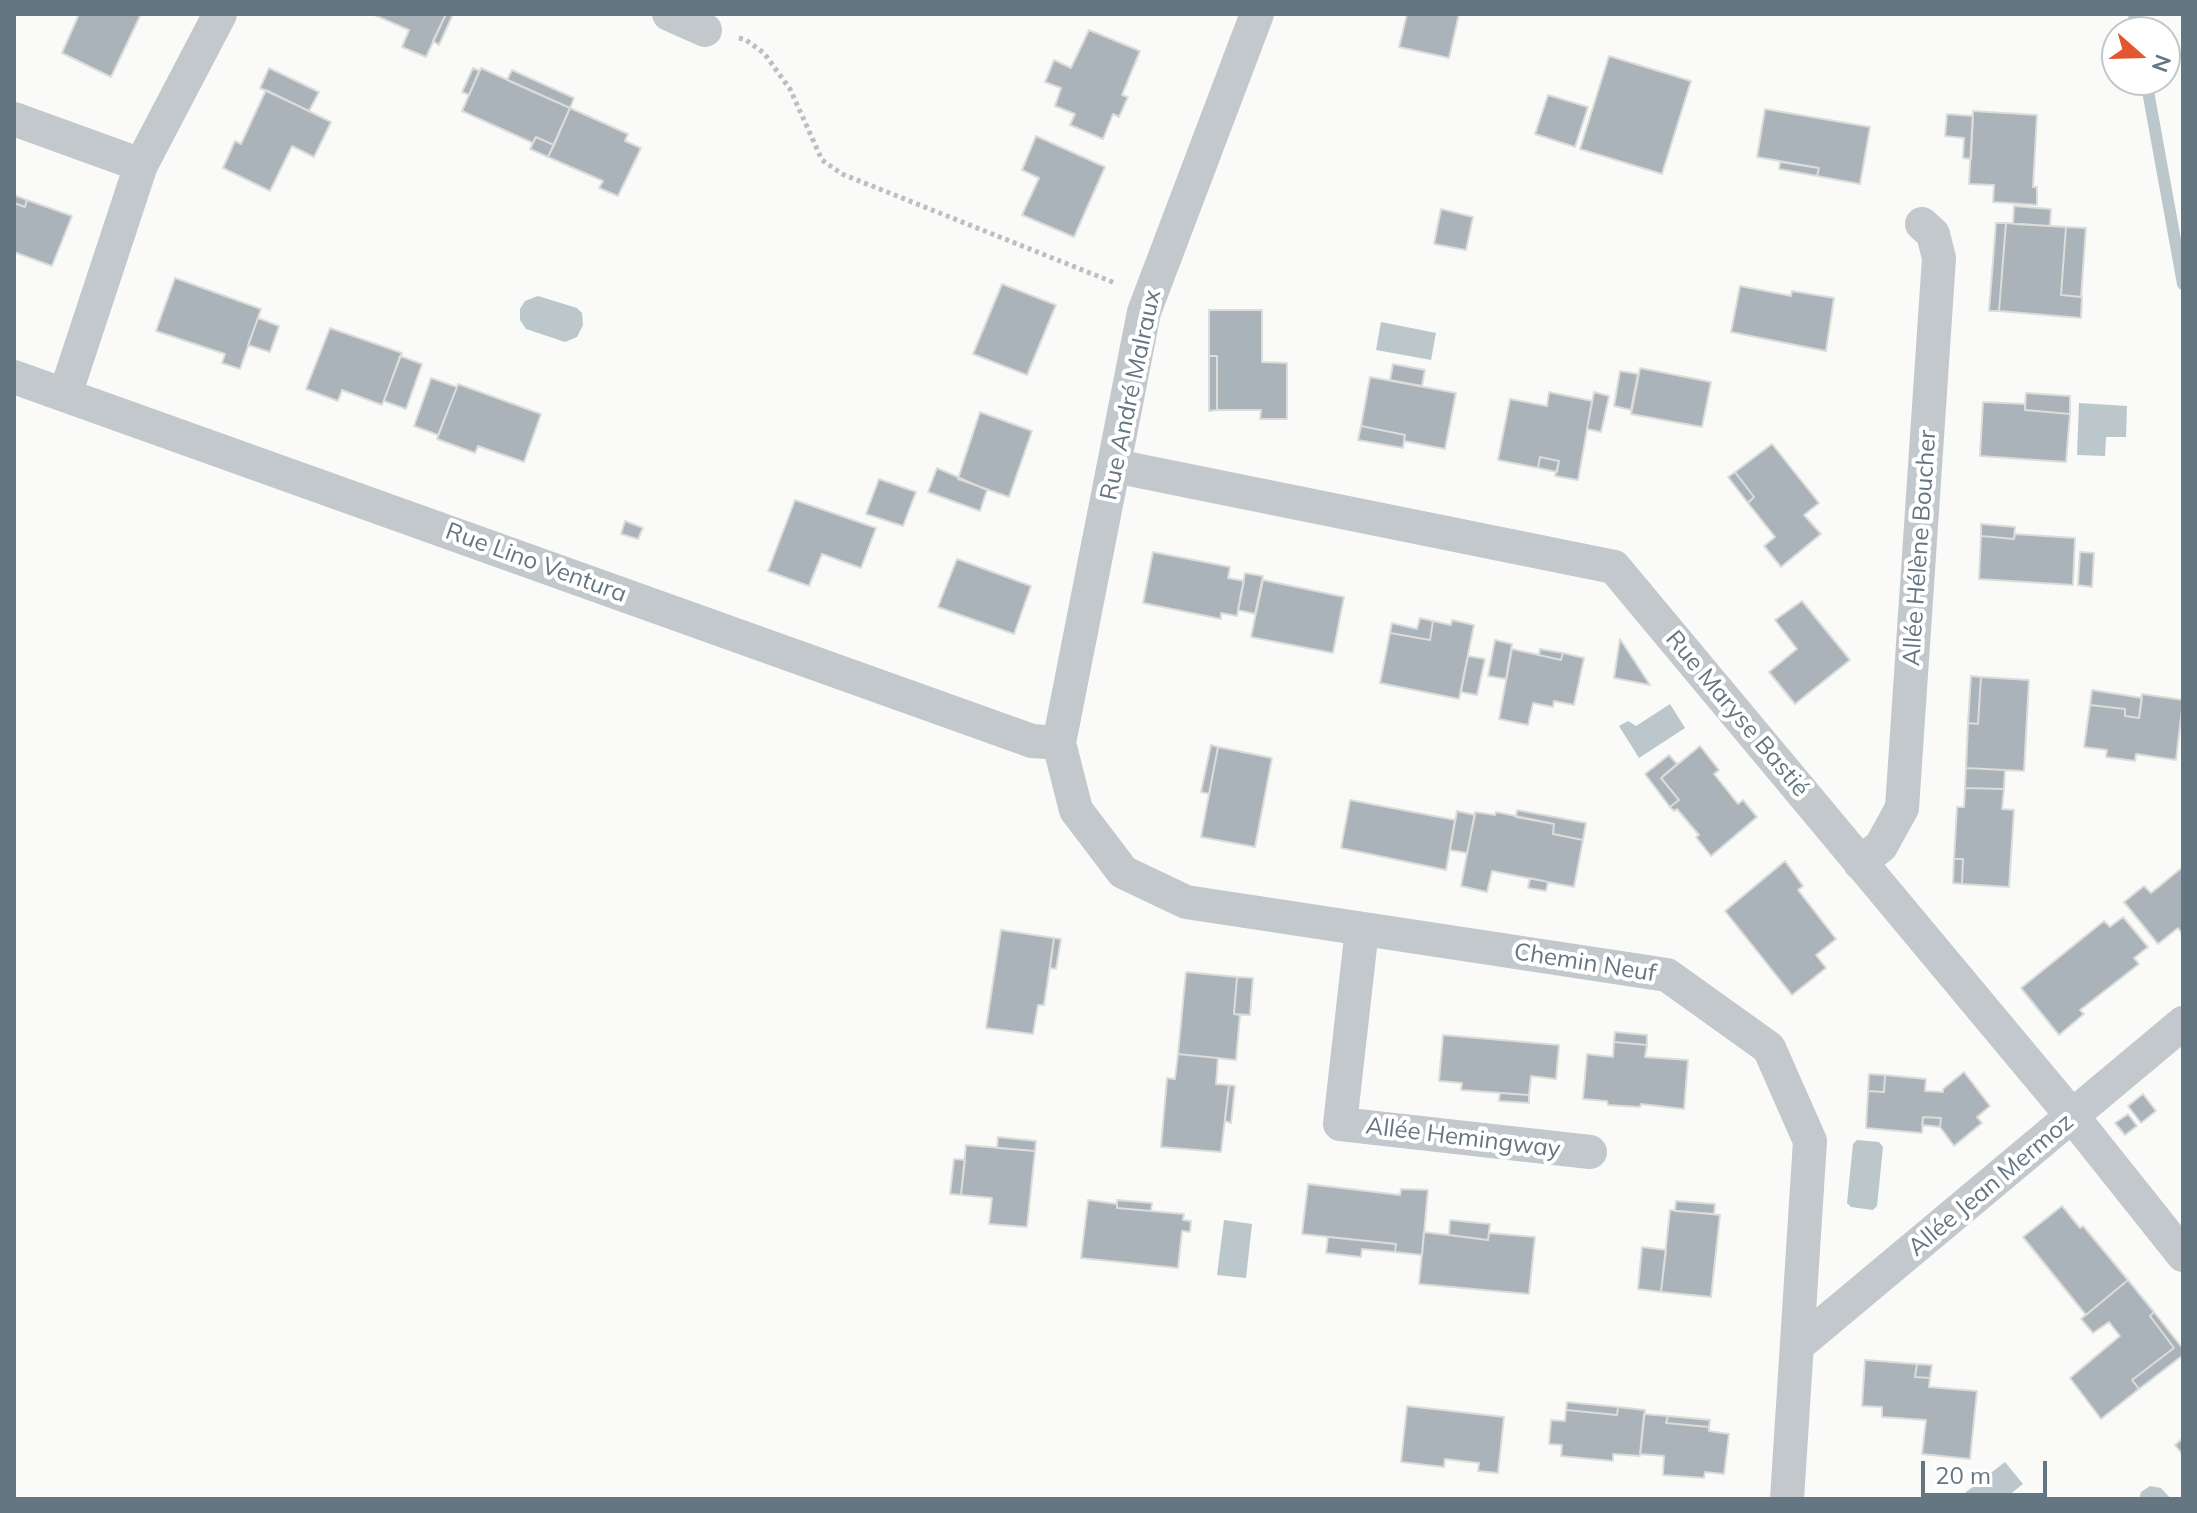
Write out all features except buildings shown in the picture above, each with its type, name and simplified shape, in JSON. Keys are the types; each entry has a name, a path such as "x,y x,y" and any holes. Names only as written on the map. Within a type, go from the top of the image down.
{"street":[{"path":"65,395 141,165 220,14"},
{"path":"669,14 705,30"},
{"name":"Rue André Malraux","path":"1059,743 1144,312 1257,14"},
{"path":"14,119 141,165"},
{"name":"Allée Hélène Boucher","path":"1860,863 1881,846 1902,808 1939,258 1933,234 1922,224"},
{"name":"Rue Lino Ventura","path":"14,377 1032,741 1059,743"},
{"name":"Rue Maryse Bastié","path":"1115,466 1614,567 2073,1117 2183,1255"},
{"name":"Chemin Neuf","path":"1059,743 1076,810 1123,872 1186,902 1667,975 1769,1048 1810,1141 1787,1499"},
{"name":"Allée Hemingway","path":"1362,929 1340,1124 1590,1152"},
{"name":"Allée Jean Mermoz","path":"1798,1345 2183,1023"}],"path":[{"path":"705,30 746,40 764,53 790,89 822,160 842,174 1150,297"}],"shaded area":[{"path":"538,296 577,308 582,313 583,325 577,337 565,342 526,329 520,320 520,309 525,301"},
{"path":"1381,322 1436,333 1431,360 1376,350"},
{"path":"2079,403 2127,406 2126,437 2106,437 2105,456 2077,455"},
{"path":"1670,704 1685,728 1639,758 1619,726 1628,721 1636,726"},
{"path":"1857,1140 1879,1142 1883,1147 1877,1206 1873,1210 1851,1207 1847,1203 1853,1144"},
{"path":"1224,1220 1252,1224 1246,1278 1217,1275"},
{"path":"2005,1462 2023,1484 2004,1499 1957,1499"},
{"path":"2150,1486 2161,1488 2171,1499 2139,1499 2141,1492"}],"waterway":[{"path":"2149,96 2183,284"}]}
